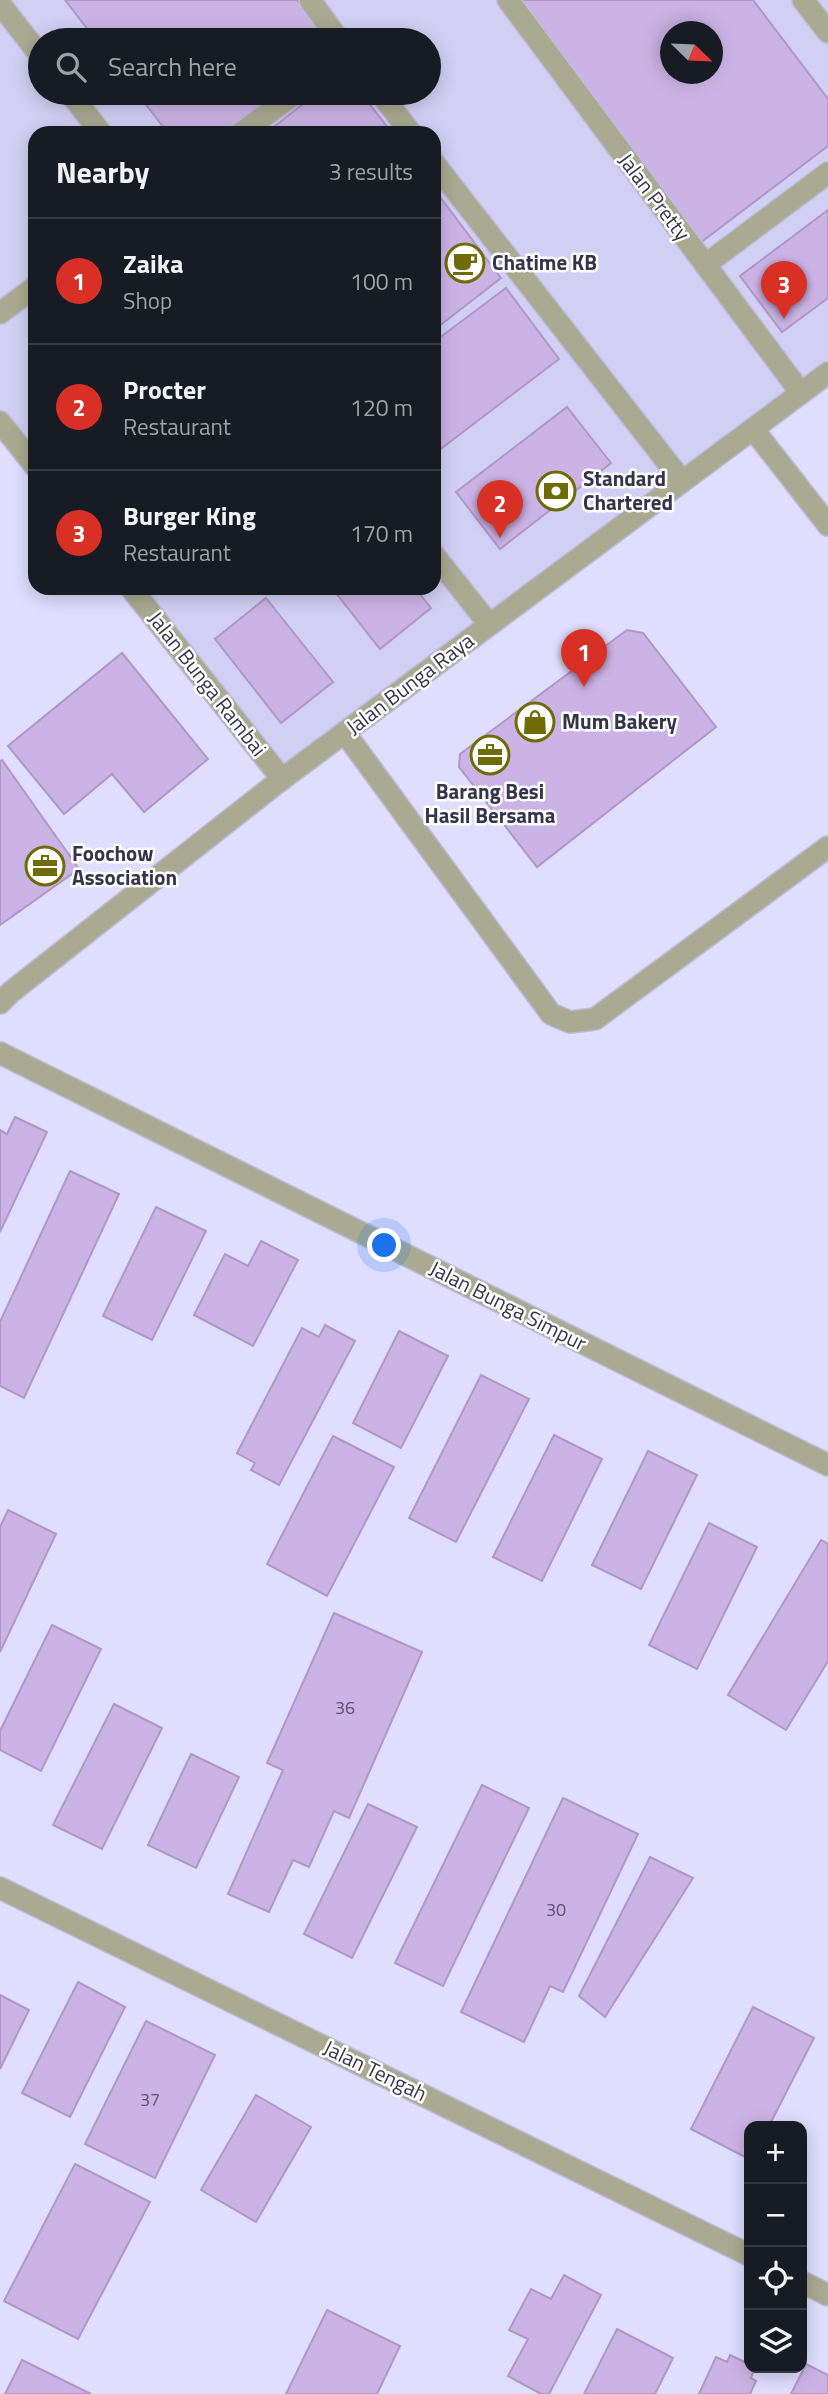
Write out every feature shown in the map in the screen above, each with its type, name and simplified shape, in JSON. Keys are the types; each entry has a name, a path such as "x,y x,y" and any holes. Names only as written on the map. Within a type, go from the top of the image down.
{"street":[{"path":"310,0 330,28"},
{"name":"Jalan Pretty","path":"508,0 801,393"},
{"path":"803,0 828,32"},
{"path":"0,4 28,40"},
{"path":"79,105 96,126"},
{"path":"251,126 280,105"},
{"path":"389,105 406,126"},
{"path":"441,172 682,481"},
{"path":"705,265 828,173"},
{"path":"0,313 28,292"},
{"name":"Jalan Bunga Raya","path":"0,1003 282,779 828,373"},
{"path":"0,422 28,457"},
{"path":"753,429 828,525"},
{"path":"441,564 489,624"},
{"name":"Jalan Bunga Rambai","path":"137,595 282,779"},
{"path":"345,733 551,1014 570,1022 595,1018 828,847"},
{"name":"Jalan Bunga Simpur","path":"0,1053 828,1465"},
{"name":"Jalan Tengah","path":"0,1888 744,2254"},
{"path":"807,2284 828,2295"}],"shaded area":[{"path":"0,0 828,0 828,378 282,779 140,595 441,595 441,126 28,126 28,449 0,412"}],"building":[{"path":"65,0 297,0 318,28 87,28"},
{"path":"516,0 753,0 828,99 828,146 700,243"},
{"path":"146,105 261,105 232,126 163,126"},
{"path":"302,105 370,105 387,126 275,126"},
{"path":"441,198 501,278 441,325"},
{"path":"828,210 828,298 782,332 740,276"},
{"path":"506,288 559,359 441,449 441,337"},
{"path":"567,407 611,463 500,549 456,492"},
{"path":"338,595 421,595 431,608 380,649"},
{"path":"266,598 333,682 281,723 215,639"},
{"path":"627,630 643,633 716,727 537,867 459,767 460,754"},
{"path":"122,653 208,759 144,812 112,774 64,814 8,746"},
{"path":"2,760 79,869 0,925 0,761"},
{"path":"15,1117 47,1132 0,1232 0,1130 7,1134"},
{"path":"70,1171 119,1194 24,1398 0,1386 0,1322"},
{"path":"156,1207 206,1231 152,1340 103,1316"},
{"path":"261,1241 298,1260 253,1346 194,1315 225,1254 248,1266"},
{"path":"325,1325 355,1341 279,1485 251,1470 255,1463 237,1453 302,1328 319,1337"},
{"path":"399,1331 448,1356 401,1448 353,1423"},
{"path":"481,1375 529,1399 456,1542 409,1518"},
{"path":"554,1435 602,1459 542,1581 493,1557"},
{"path":"333,1436 394,1467 327,1596 267,1564"},
{"path":"648,1451 697,1475 641,1589 592,1565"},
{"path":"8,1510 56,1534 0,1652 0,1527"},
{"path":"709,1523 757,1547 697,1669 649,1645"},
{"path":"821,1540 828,1544 828,1661 786,1730 728,1695"},
{"path":"334,1613 422,1652 349,1818 334,1811 309,1867 293,1860 269,1912 228,1894 283,1770 267,1763"},
{"path":"52,1625 101,1649 41,1771 0,1750 0,1731"},
{"path":"114,1704 162,1728 102,1849 53,1825"},
{"path":"191,1754 239,1777 196,1868 148,1845"},
{"path":"482,1785 529,1808 443,1986 395,1963"},
{"path":"563,1798 638,1834 563,1992 550,1986 524,2042 461,2012"},
{"path":"368,1804 417,1827 352,1958 304,1934"},
{"path":"650,1857 693,1878 605,2017 579,1996"},
{"path":"78,1982 125,2007 70,2117 22,2093"},
{"path":"0,1995 29,2010 0,2069"},
{"path":"753,2007 814,2038 772,2121 744,2121 744,2156 691,2129"},
{"path":"146,2021 215,2055 155,2178 85,2144"},
{"path":"256,2095 311,2127 256,2222 201,2190"},
{"path":"75,2164 150,2202 78,2339 4,2301"},
{"path":"564,2275 601,2295 549,2394 541,2394 508,2376 528,2339 509,2330 531,2289 551,2299"},
{"path":"327,2310 400,2346 377,2394 286,2394"},
{"path":"617,2329 673,2358 655,2394 584,2394"},
{"path":"730,2355 744,2362 744,2373 753,2373 751,2378 756,2381 750,2394 699,2394 716,2357 727,2362"},
{"path":"22,2360 91,2394 5,2394"},
{"path":"807,2364 828,2375 828,2394 791,2394 802,2373 807,2373"}],"place":[{"name":"Chatime KB","path":"465,263"},
{"name":"Burger King","path":"784,319"},
{"name":"Standard Chartered","path":"556,491"},
{"name":"Procter","path":"500,538"},
{"name":"Zaika","path":"584,687"},
{"name":"Mum Bakery","path":"535,722"},
{"name":"Barang Besi Hasil Bersama","path":"490,755"},
{"name":"Foochow Association","path":"45,866"}]}
